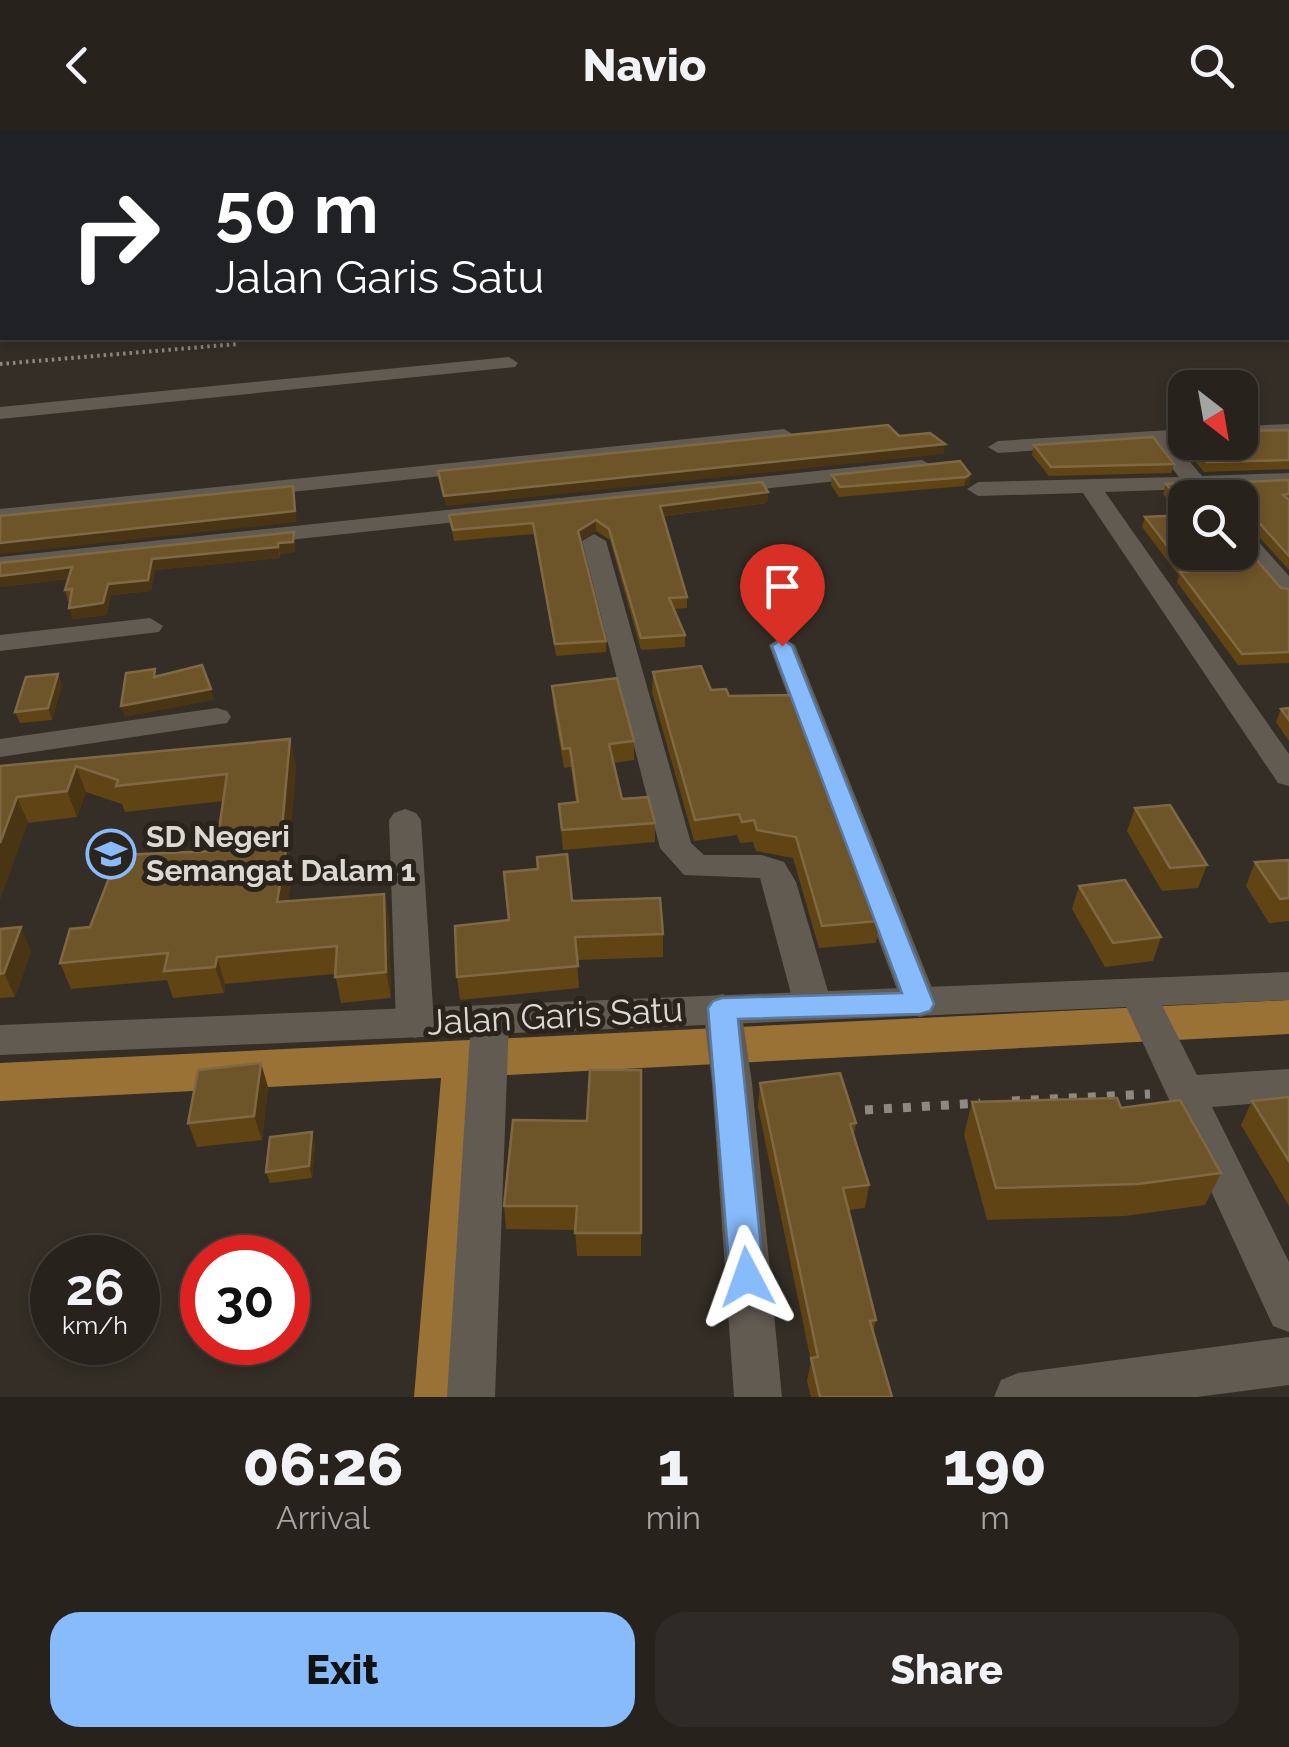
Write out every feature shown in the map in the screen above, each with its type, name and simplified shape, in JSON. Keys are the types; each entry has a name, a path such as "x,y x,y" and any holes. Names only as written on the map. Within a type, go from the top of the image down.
{"street":[{"path":"0,413 508,363"},
{"path":"1258,431 1289,430"},
{"path":"0,516 804,434"},
{"path":"1157,436 1193,480"},
{"path":"998,447 1168,436"},
{"path":"0,564 948,463"},
{"path":"1258,484 1289,480"},
{"path":"318,482 320,528"},
{"path":"978,489 1090,486 1168,489"},
{"path":"1090,486 1289,776"},
{"path":"594,541 676,848 696,867 762,866 772,870 779,882 812,1005"},
{"path":"1258,556 1289,592"},
{"path":"0,644 150,626"},
{"path":"782,646 920,1004"},
{"path":"0,748 217,717"},
{"path":"405,820 416,1023"},
{"name":"Jalan Garis Satu","path":"0,1040 416,1023 489,1029 724,1020 812,1005 1142,1002 1289,986"},
{"path":"1142,1002 1289,1310"},
{"path":"724,1020 758,1397"},
{"path":"471,1397 489,1029"},
{"path":"1178,1077 1289,1085"},
{"path":"1018,1397 1289,1361"}],"path":[{"path":"0,364 238,344"},
{"path":"865,1110 1178,1077"}],"building":[{"path":"888,425 899,436 930,433 945,444 444,496 438,471"},
{"path":"1289,430 1289,460 1207,462 1205,460 1258,460 1258,431"},
{"path":"1153,437 1174,464 1051,467 1034,445"},
{"path":"960,461 970,474 966,477 840,487 832,475"},
{"path":"1289,480 1289,494 1283,495 1289,500 1289,556 1258,521 1258,481"},
{"path":"762,482 768,492 660,506 687,597 669,598 685,635 641,638 609,529 596,520 578,531 606,641 555,644 533,523 453,530 449,515"},
{"path":"293,486 295,511 0,543 0,516"},
{"path":"1168,516 1168,547 1145,517"},
{"path":"294,532 293,542 278,543 278,547 152,559 148,580 108,584 103,603 69,608 72,589 65,590 72,567 0,576 0,563"},
{"path":"1258,562 1281,588 1289,589 1289,652 1242,654 1180,572 1258,570"},
{"path":"202,665 211,689 121,706 126,673 155,669 154,677"},
{"path":"701,666 711,690 726,689 729,696 793,695 879,921 822,926 796,837 757,830 754,820 742,822 739,814 695,820 653,672"},
{"path":"58,674 48,708 15,712 26,677"},
{"path":"617,678 634,741 609,744 622,799 648,797 655,823 562,830 559,804 578,802 570,748 563,749 552,686"},
{"path":"290,739 280,850 286,849 277,902 384,894 386,972 335,977 337,946 217,957 215,967 164,971 168,953 60,963 70,929 90,927 118,855 216,851 227,774 116,786 118,780 76,766 67,791 17,797 0,843 0,766"},
{"path":"1170,805 1207,865 1170,868 1135,808"},
{"path":"567,854 572,901 660,898 663,934 575,937 578,966 457,977 455,926 509,920 504,872 538,869 537,857"},
{"path":"1289,860 1289,898 1280,899 1255,862"},
{"path":"1125,880 1161,937 1113,943 1079,886"},
{"path":"21,927 4,973 0,974 0,929"},
{"path":"261,1063 254,1116 188,1123 198,1070"},
{"path":"590,1070 641,1070 641,1233 575,1233 577,1206 504,1206 513,1120 587,1121"},
{"path":"840,1073 856,1123 850,1124 869,1185 843,1188 876,1320 870,1321 892,1397 820,1397 811,1358 818,1357 760,1083"},
{"path":"1289,1097 1289,1161 1252,1101"},
{"path":"1117,1098 1121,1108 1180,1100 1221,1173 1138,1184 996,1188 972,1102"},
{"path":"312,1132 309,1166 266,1172 270,1137"}],"waterway":[{"path":"465,1059 1289,1017"},
{"path":"0,1082 465,1059"},
{"path":"442,1397 465,1059"}],"place":[{"name":"SD Negeri Semangat Dalam 1","path":"111,854"}],"route":[{"path":"747,1277 732,1083 722,1008 920,1004 782,646"}]}
